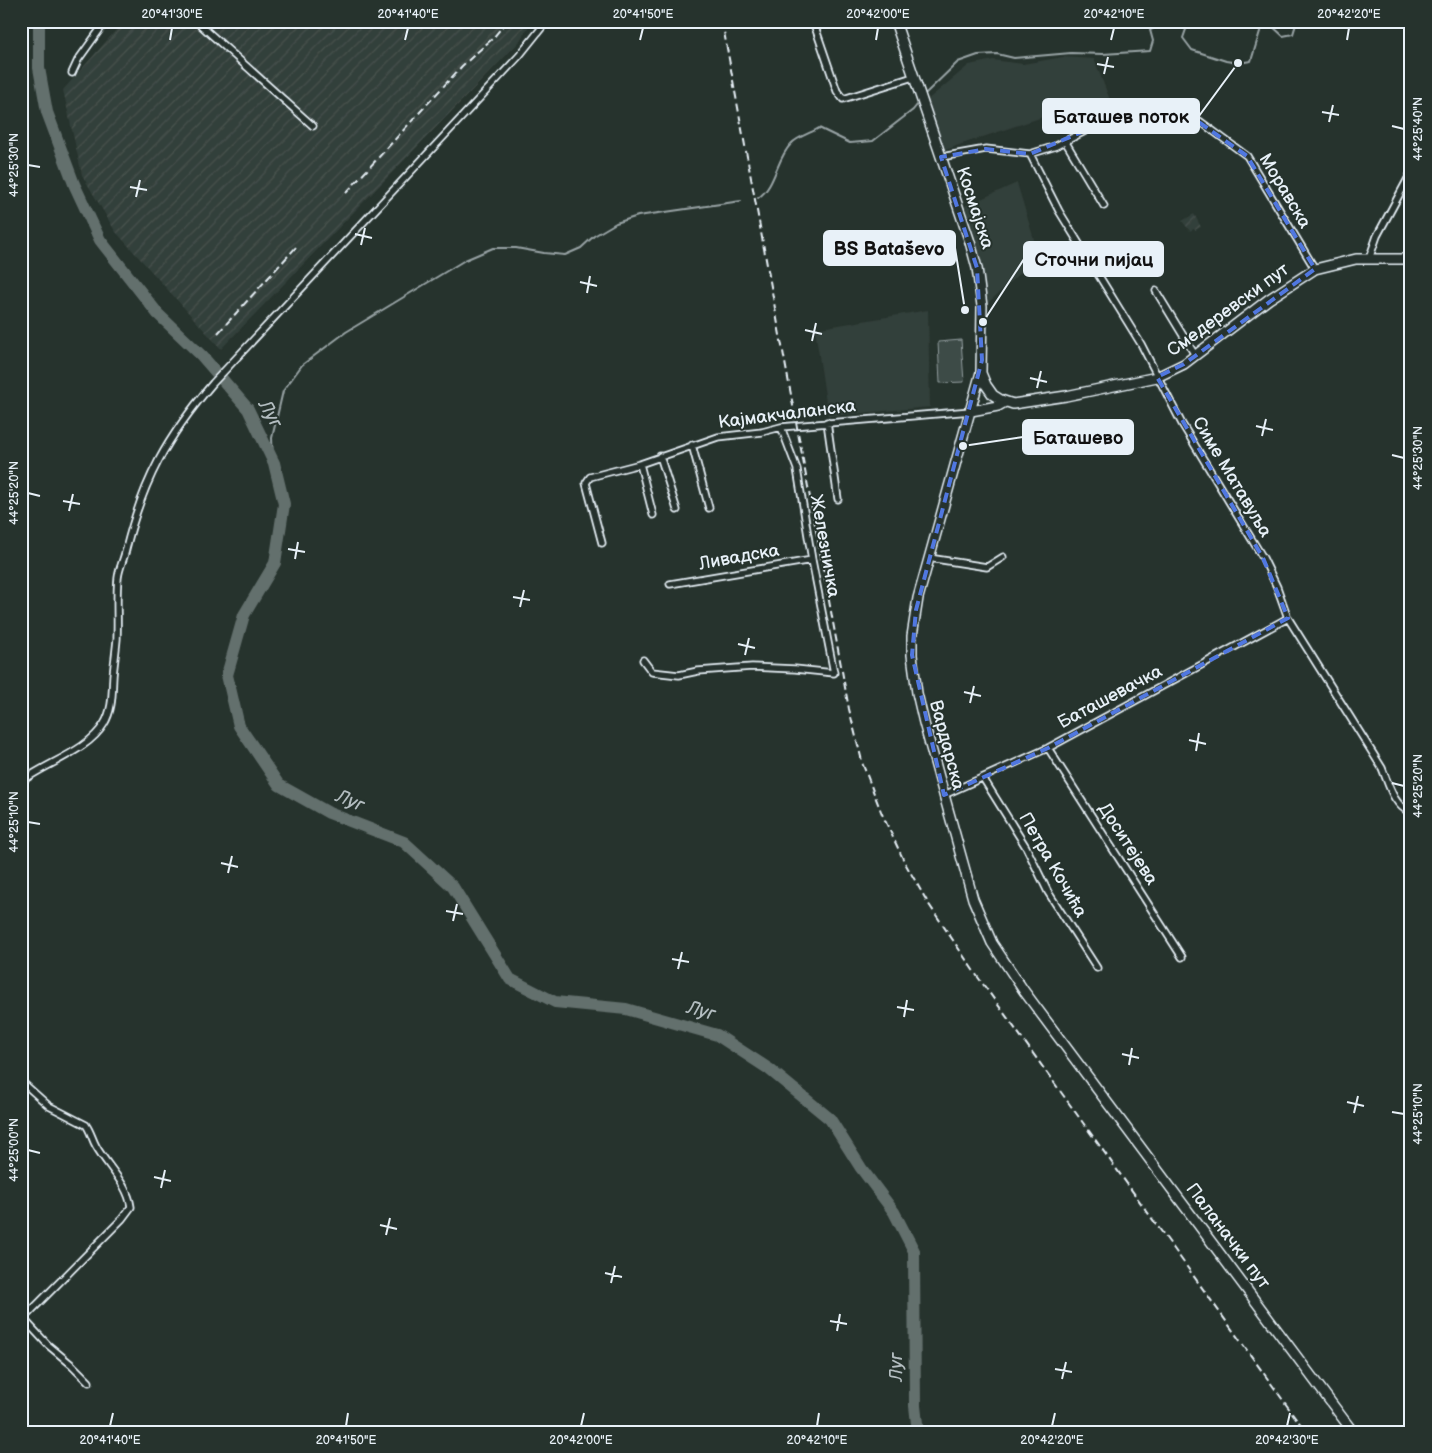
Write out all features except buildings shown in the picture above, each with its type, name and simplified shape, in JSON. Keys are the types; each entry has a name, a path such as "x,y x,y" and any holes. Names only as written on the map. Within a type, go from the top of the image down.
{"main road":[{"name":"Космајска","path":"895,21 970,242 978,275 982,306 981,372 971,411"},
{"name":"Смедеревски пут","path":"971,411 998,406 1005,402 1024,403 1157,377 1184,364 1269,298 1315,269 1356,260 1411,260"},
{"path":"981,372 990,391 998,399 1005,402"},
{"name":"Вардарска","path":"971,411 916,610 912,636 912,655 917,693 968,883 986,932 1012,974 1076,1060"},
{"name":"Паланачки пут","path":"1076,1060 1353,1432"}],"street":[{"path":"72,73 78,60 106,21"},
{"path":"196,21 313,126"},
{"path":"21,782 33,773 84,745 93,738 109,714 112,702 118,577 141,501 160,455 177,428 213,383 519,56 546,21"},
{"path":"813,21 837,91 844,99 913,77"},
{"name":"Моравска","path":"941,157 986,149 1030,154 1142,106 1173,104 1247,156 1315,269"},
{"path":"1064,141 1104,206"},
{"name":"Симе Матавуља","path":"1030,154 1058,212 1141,344 1204,463 1263,558 1277,587 1288,618 1382,768 1393,795 1402,808 1411,813"},
{"path":"1369,259 1376,236 1411,173"},
{"path":"1156,291 1195,355"},
{"name":"Кајмакчаланска","path":"602,543 586,483 590,477 640,464 718,437 827,422 971,411"},
{"path":"827,422 838,499"},
{"name":"Железничка","path":"643,660 652,672 664,674 680,675 698,671 752,667 834,673 797,469 781,427"},
{"path":"692,445 708,508"},
{"path":"660,456 677,510"},
{"path":"640,464 653,515"},
{"path":"929,558 987,567 1003,557"},
{"name":"Ливадска","path":"670,584 812,560"},
{"name":"Баташевачка","path":"944,795 1048,748 1288,618"},
{"name":"Доситејева","path":"1048,748 1182,957"},
{"name":"Петра Кочића","path":"983,778 1026,847 1048,892 1096,968"},
{"path":"21,1082 49,1106 86,1125 96,1145 126,1191 131,1207 122,1219 22,1320 89,1382"}],"highlighted area":[{"path":"1173,104 1247,156 1315,269 1184,364 1157,377 1263,558 1288,618 1048,748 944,795 912,655 916,610 982,360 977,268 941,157 986,149 1030,154 1143,106"}],"shaded area":[{"path":"124,21 532,21 519,42 221,349 115,231 82,175 63,90"},
{"path":"1063,57 1094,59 1114,110 1060,132 1052,114 944,151 927,100 969,65 993,60 1023,64"},
{"path":"1017,183 1039,256 988,303 965,206"},
{"path":"1194,214 1201,227 1190,231 1182,221"},
{"path":"928,310 930,407 828,416 815,329"},
{"path":"961,340 964,382 940,383 938,342"}],"waterway":[{"name":"Луг","path":"39,21 39,68 47,112 74,184 100,240 158,314 202,356 248,409 274,463 284,504 275,563 244,615 227,675 239,726 279,785 329,813 404,842 453,887 510,979 555,1002 626,1009 717,1035 769,1069 830,1119 861,1168 894,1212 914,1251 915,1406 918,1432"},
{"path":"926,93 958,62 978,55 997,54 1014,58 1071,53 1103,54 1150,51 1153,41 1150,30 1158,26 1164,27 1175,21"},
{"path":"1189,21 1183,38 1192,50 1238,63 1251,61 1262,25 1270,24 1283,36 1293,34 1297,21"},
{"path":"758,198 769,187 786,150 797,139 819,128 850,143 873,141 917,105"},
{"path":"273,460 272,438 283,391 302,365 346,332 465,260 493,248 516,248 565,255 581,248 594,236 616,223 638,216 741,201"}],"railway":[{"path":"346,193 462,66 493,38 507,21"},
{"path":"722,21 849,709 863,765 882,814 905,863 928,903 975,973 1306,1432"},
{"path":"218,333 298,245"}],"place":[{"name":"Баташев поток","path":"1238,63"},
{"name":"BS Bataševo","path":"965,310"},
{"name":"Сточни пијац","path":"983,322"},
{"name":"Баташево","path":"963,446"}]}
